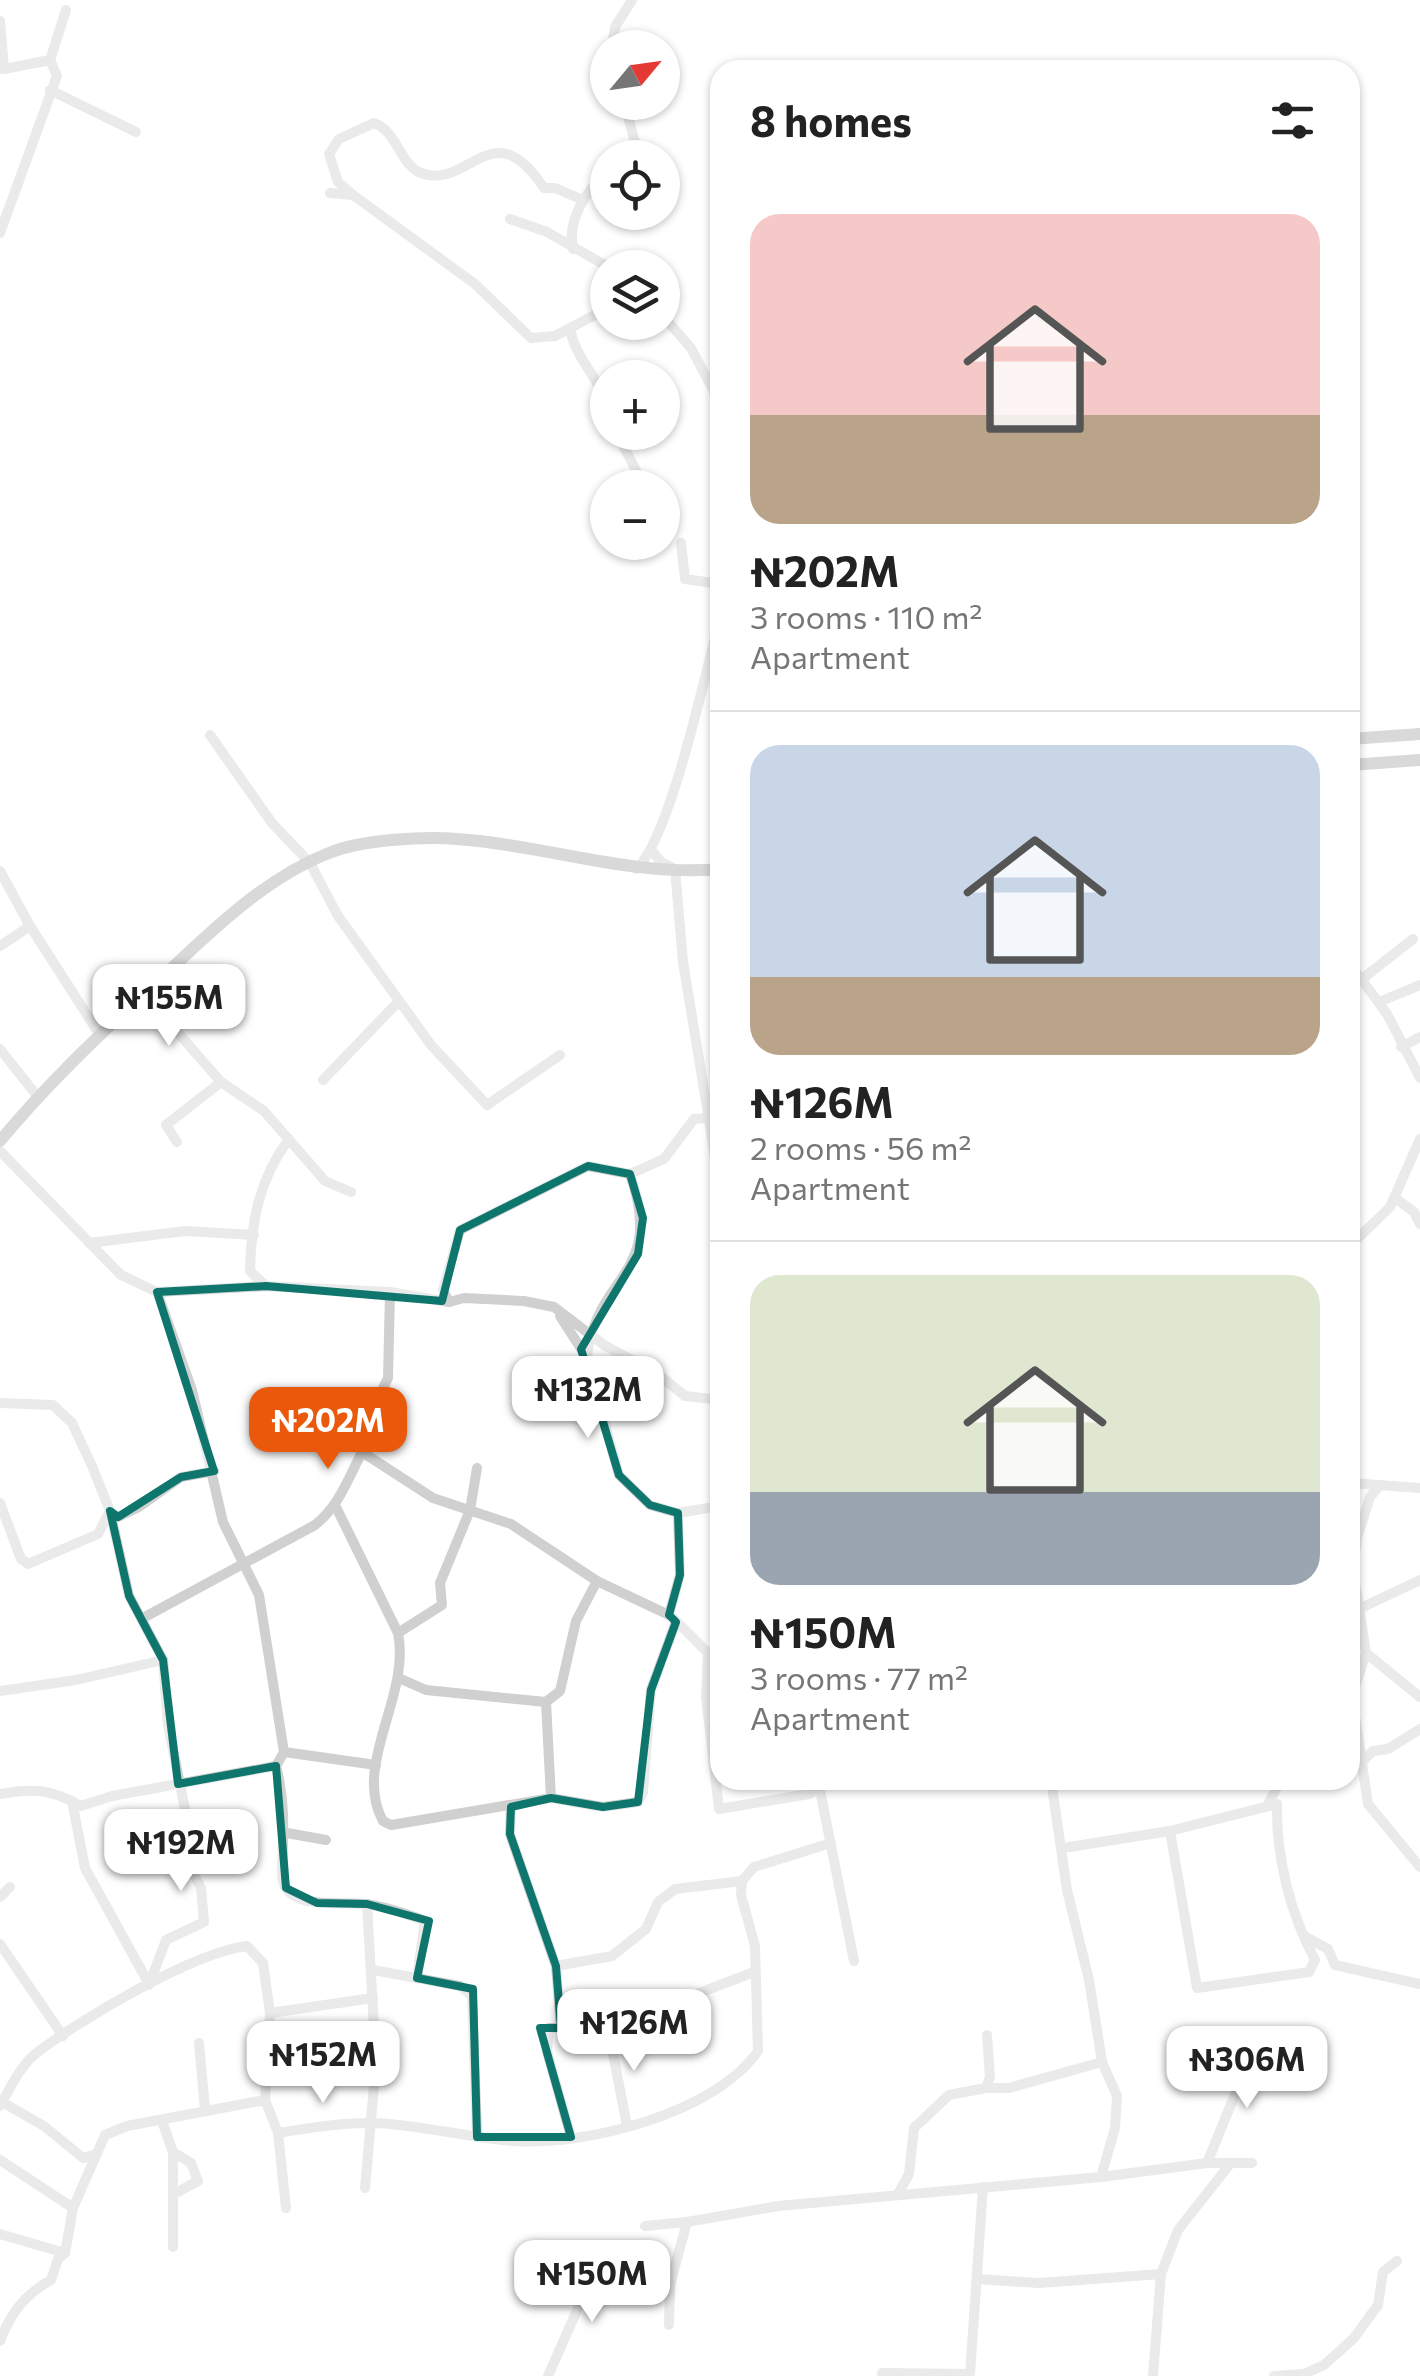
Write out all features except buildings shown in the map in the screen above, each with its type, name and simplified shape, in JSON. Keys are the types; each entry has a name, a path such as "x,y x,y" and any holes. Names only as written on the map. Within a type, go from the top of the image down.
{"main road":[{"path":"1360,738 1420,734"},
{"path":"1360,763 1420,760"},
{"path":"0,1141 98,1032 245,904 331,852 408,839 454,838 635,870 710,869"}],"street":[{"path":"615,30 632,0"},
{"path":"0,233 57,76 50,60 66,10"},
{"path":"0,21 2,69 50,60"},
{"path":"50,90 136,132"},
{"path":"583,200 555,188 544,188 523,162 496,152 480,155 456,171 423,174 412,168 387,128 374,123 339,139 329,154 338,182 475,284 531,338 570,329 590,318"},
{"path":"574,250 569,230 590,192"},
{"path":"330,193 353,195"},
{"path":"510,219 547,232 590,258"},
{"path":"570,329 574,351 590,373"},
{"path":"680,335 692,348 710,383"},
{"path":"681,543 685,579 710,583"},
{"path":"635,870 652,851 710,652"},
{"path":"210,735 272,823 310,864 338,916 430,1045 487,1105 560,1055"},
{"path":"652,851 675,869 683,962 710,1134"},
{"path":"0,871 98,1032"},
{"path":"0,946 30,926"},
{"path":"1362,980 1412,939"},
{"path":"1360,977 1379,1002 1420,1078"},
{"path":"1379,1002 1420,984"},
{"path":"144,994 221,1082 264,1110 325,1181 351,1192"},
{"path":"322,1080 399,1001"},
{"path":"1402,1047 1420,1037"},
{"path":"0,1050 37,1096"},
{"path":"176,1142 166,1125 221,1082"},
{"path":"449,1302 444,1290 446,1275 460,1230 588,1166 630,1174 664,1160 694,1119 710,1120"},
{"path":"1360,1235 1395,1198 1420,1139"},
{"path":"266,1286 250,1271 254,1234 268,1168 289,1140"},
{"path":"0,1151 121,1275 157,1292 266,1286 390,1292 449,1302 509,1300 554,1307 685,1396 710,1399"},
{"path":"587,1358 590,1334 638,1254 643,1218 630,1174"},
{"path":"1395,1198 1414,1212 1420,1224"},
{"path":"89,1243 185,1231 254,1234"},
{"path":"157,1292 214,1471 223,1522 259,1595 284,1752 276,1766 286,1833 282,1875 295,1898 367,1904 425,1921 417,1978"},
{"path":"143,1618 315,1525 336,1507 341,1488 362,1452 366,1422 388,1378 390,1292"},
{"path":"554,1307 587,1358 619,1475 650,1505 678,1514 710,1508"},
{"path":"0,1404 53,1405 72,1422 110,1511 129,1596 163,1660 178,1784 185,1810 184,1857 200,1888 204,1922 166,1940 150,1985"},
{"path":"362,1452 433,1498 510,1524 597,1581 673,1619 710,1649"},
{"path":"398,1633 442,1605 440,1584 470,1510 477,1468"},
{"path":"110,1511 118,1516 180,1477 214,1471"},
{"path":"1360,1485 1420,1488"},
{"path":"1360,1529 1370,1497 1380,1486"},
{"path":"0,1504 21,1558 28,1564 98,1534 110,1511"},
{"path":"336,1507 398,1633 400,1679 376,1764 375,1799 383,1821 391,1825 448,1812 512,1807 550,1798 602,1808 638,1802 643,1792 651,1690 673,1619 680,1575 678,1514"},
{"path":"1360,1603 1420,1580"},
{"path":"400,1679 426,1690 546,1702 560,1692 576,1621 597,1581"},
{"path":"1360,1627 1366,1653 1360,1671"},
{"path":"1366,1653 1420,1697"},
{"path":"0,1692 163,1660"},
{"path":"710,1674 706,1697 710,1731"},
{"path":"546,1702 550,1798"},
{"path":"1360,1761 1372,1751 1388,1749 1420,1729"},
{"path":"284,1752 376,1764"},
{"path":"0,1794 33,1788 52,1790 81,1806 276,1766"},
{"path":"1360,1777 1368,1804 1420,1867"},
{"path":"717,1790 719,1809 809,1794 813,1790"},
{"path":"820,1790 854,1961"},
{"path":"1053,1790 1102,2062 1117,2096 1115,2128 1101,2177"},
{"path":"1276,1790 1269,1802 1277,1804"},
{"path":"72,1801 85,1868 150,1985"},
{"path":"1063,1848 1170,1830 1277,1804"},
{"path":"1170,1830 1196,1988 1309,1972 1315,1960 1303,1936 1276,1844 1277,1804"},
{"path":"512,1807 510,1834 556,1966 561,2028"},
{"path":"286,1833 326,1840"},
{"path":"278,2133 374,2122 518,2141 627,2126 706,2097 750,2064 758,2052 755,1946 740,1894 742,1881 754,1867 831,1843"},
{"path":"556,1966 612,1956 646,1929 658,1902 675,1889 742,1881"},
{"path":"0,1897 10,1886"},
{"path":"365,2188 374,2122 373,1970 367,1904"},
{"path":"1303,1936 1328,1950 1335,1966 1420,1984"},
{"path":"0,1944 63,2036"},
{"path":"94,2155 83,2158 44,2126 1,2104 33,2056 150,1985 231,1948 247,1946 263,1963 270,2014 265,2100 278,2133 286,2208"},
{"path":"373,1970 460,1986 472,1996 477,2137"},
{"path":"571,2136 547,2051 549,2028 608,2028 754,1972"},
{"path":"270,2014 373,1998"},
{"path":"608,2028 627,2126"},
{"path":"986,2088 990,2077 987,2034"},
{"path":"199,2043 205,2110"},
{"path":"1208,2162 1254,2048"},
{"path":"898,2194 909,2174 914,2128 949,2095 1010,2088 1102,2062"},
{"path":"0,2341 10,2316 37,2287 51,2280 58,2259 65,2253 73,2208 106,2135 205,2110 265,2100"},
{"path":"162,2121 173,2152 173,2247"},
{"path":"173,2152 191,2163 198,2181 174,2194"},
{"path":"0,2160 73,2208"},
{"path":"645,2226 778,2206 1101,2177 1208,2162 1252,2163"},
{"path":"1153,2376 1161,2274 1178,2230 1230,2164"},
{"path":"882,2373 973,2375 983,2186"},
{"path":"669,2325 670,2285 687,2222"},
{"path":"0,2234 65,2253"},
{"path":"548,2376 600,2258"},
{"path":"1274,2376 1304,2375 1324,2364 1362,2330 1378,2305 1383,2272 1397,2261"},
{"path":"977,2279 1055,2283 1161,2274"}],"highlighted area":[{"path":"588,1166 630,1174 643,1218 638,1254 581,1349 619,1475 650,1505 678,1513 680,1575 669,1615 676,1622 651,1690 638,1802 603,1807 551,1798 511,1807 510,1834 556,1966 561,2028 540,2028 571,2137 477,2137 473,1989 417,1978 429,1921 367,1904 317,1903 286,1888 276,1766 178,1784 163,1660 129,1596 110,1511 118,1517 181,1477 214,1471 157,1292 266,1286 442,1301 460,1230"}]}
